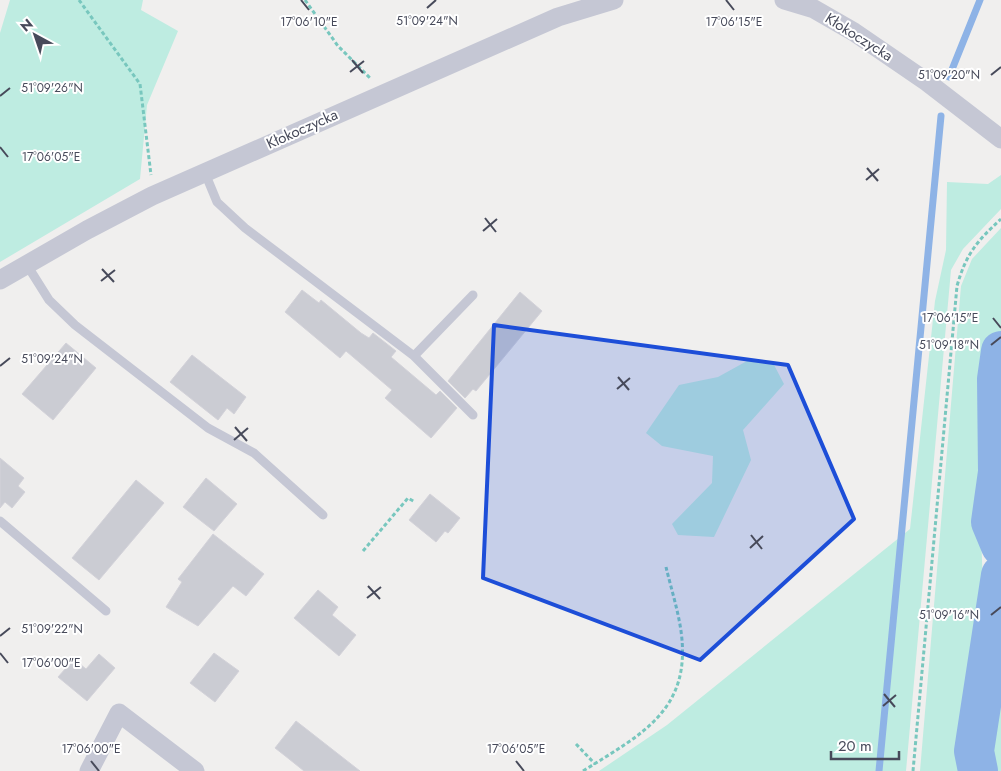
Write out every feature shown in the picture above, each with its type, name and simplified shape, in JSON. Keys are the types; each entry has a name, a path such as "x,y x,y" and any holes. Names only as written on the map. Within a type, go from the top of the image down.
{"street":[{"name":"Kłokoczycka","path":"0,280 87,230 152,196 558,17 614,0"},
{"name":"Kłokoczycka","path":"784,0 814,9 854,32 926,82 1001,139"},
{"path":"89,771 119,713 195,771"}],"lane":[{"path":"206,173 217,202 245,228 414,356 473,415"},
{"path":"27,265 49,300 75,325 208,428 254,453 323,515"},
{"path":"414,356 473,295"},
{"path":"0,521 106,611"}],"path":[{"path":"79,0 140,84 152,196"},
{"path":"305,0 338,46 384,93"},
{"path":"913,771 957,286 963,263 982,236 1001,219"},
{"path":"363,551 408,498 415,502"},
{"path":"584,771 640,733 664,712 676,693 682,676 681,632 666,567"},
{"path":"576,744 595,764"}],"highlighted area":[{"path":"494,325 788,365 854,519 700,660 483,578"}],"green space":[{"path":"10,0 143,0 141,10 178,31 147,105 140,179 0,262 0,33"},
{"path":"1001,175 1001,209 963,249 951,270 906,771 599,771 667,725 910,529 935,301 946,250 947,182 988,184"},
{"path":"1001,228 1001,407 989,405 980,504 983,588 961,749 962,771 920,771 961,286 972,259"},
{"path":"747,361 773,363 784,384 743,430 751,460 714,537 678,535 672,524 712,483 713,456 662,446 646,433 679,385 718,377"},
{"path":"1001,662 1001,771 988,771"}],"building":[{"path":"302,290 319,303 321,300 369,338 373,333 396,351 391,357 436,395 440,391 457,408 431,438 385,398 392,390 346,351 340,358 285,312"},
{"path":"520,292 542,311 476,391 473,389 465,398 448,381"},
{"path":"66,343 96,368 53,420 22,394"},
{"path":"192,355 246,397 234,414 227,408 218,420 170,382"},
{"path":"0,458 24,478 18,486 25,492 12,508 5,502 0,508"},
{"path":"206,478 237,504 214,531 183,507"},
{"path":"136,480 164,503 99,580 72,558"},
{"path":"430,494 460,518 448,533 445,531 436,542 409,520"},
{"path":"213,534 264,574 246,596 233,586 198,626 166,607 182,582 178,579"},
{"path":"318,590 338,607 332,615 356,635 339,656 294,618"},
{"path":"214,653 239,671 215,702 190,683"},
{"path":"99,654 115,668 87,701 58,677 74,659 86,669"},
{"path":"296,721 360,771 304,771 275,748"}],"waterway":[{"path":"949,77 980,0"},
{"path":"879,771 941,116"},
{"path":"1001,351 997,379 998,472 991,522 1001,546"},
{"path":"978,771 974,751 1001,575"}]}
